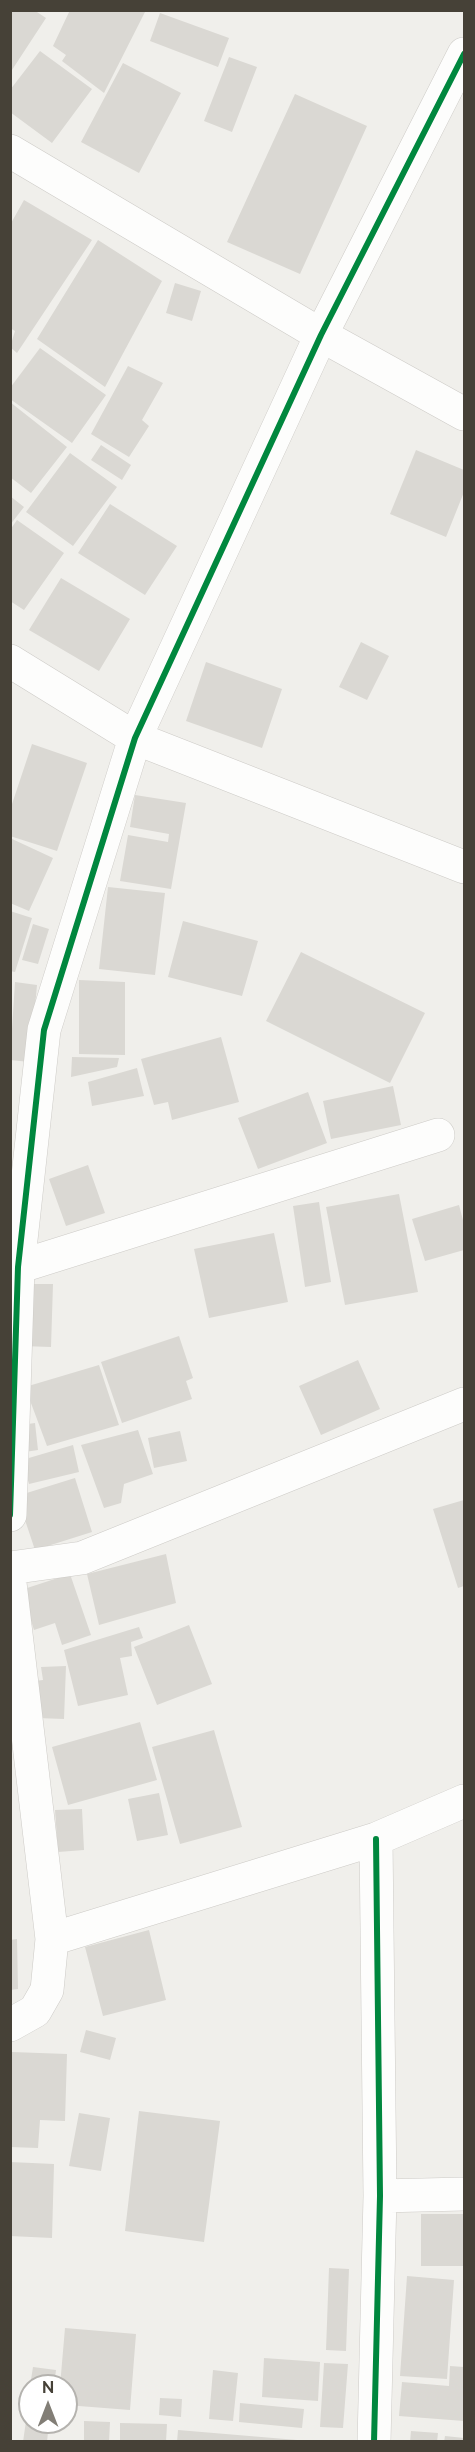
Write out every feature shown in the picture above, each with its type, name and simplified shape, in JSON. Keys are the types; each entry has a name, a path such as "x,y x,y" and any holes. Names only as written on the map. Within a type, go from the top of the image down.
{"street":[{"path":"10,1515 18,1267 44,1030 135,738 321,335 465,54"},
{"path":"10,151 321,335 465,414"},
{"path":"10,661 135,738 465,867"},
{"path":"18,1267 438,1135"},
{"path":"10,1568 82,1558 465,1404"},
{"path":"10,1583 52,1939 47,1990 35,2012 10,2025"},
{"path":"52,1939 376,1839 465,1801"},
{"path":"374,2442 380,2196 376,1839"},
{"path":"380,2196 465,2194"}],"building":[{"path":"10,10 34,10 46,18 10,73"},
{"path":"70,10 146,10 104,93 62,61 66,55 53,46"},
{"path":"160,13 229,38 218,67 150,41"},
{"path":"40,51 92,89 52,143 10,112 10,90"},
{"path":"229,57 257,67 232,132 204,121"},
{"path":"123,63 181,93 139,173 81,142"},
{"path":"295,94 367,126 300,274 227,242"},
{"path":"24,200 92,240 17,353 10,347 15,331 10,328 10,225"},
{"path":"98,240 162,281 105,387 37,339"},
{"path":"175,283 201,291 192,321 166,313"},
{"path":"40,348 106,395 72,443 10,399 10,388"},
{"path":"128,366 163,383 142,420 149,426 129,457 91,434"},
{"path":"10,402 67,447 31,493 10,477"},
{"path":"101,445 131,465 122,480 91,460"},
{"path":"416,450 464,470 464,492 446,537 390,514"},
{"path":"70,453 117,487 73,546 26,512"},
{"path":"10,496 24,507 10,525"},
{"path":"110,504 177,546 145,595 78,553"},
{"path":"17,520 64,553 24,610 10,601 10,530"},
{"path":"61,578 130,619 99,671 29,630"},
{"path":"361,642 389,656 367,700 339,687"},
{"path":"206,662 282,689 262,748 186,721"},
{"path":"32,744 87,763 57,851 10,836 10,810"},
{"path":"135,795 186,803 171,889 120,881 128,835 168,842 169,834 130,827"},
{"path":"10,838 53,858 29,911 10,903"},
{"path":"108,887 165,893 155,975 99,969"},
{"path":"10,911 32,918 15,972 10,971"},
{"path":"183,921 258,941 242,996 168,977"},
{"path":"33,924 49,929 38,964 22,960"},
{"path":"301,952 425,1013 390,1083 266,1021"},
{"path":"79,980 125,982 125,1055 79,1054"},
{"path":"15,982 37,985 30,1062 10,1060"},
{"path":"221,1037 239,1102 172,1120 168,1102 154,1105 141,1059"},
{"path":"72,1057 119,1058 117,1067 71,1077"},
{"path":"137,1068 144,1096 92,1106 88,1082"},
{"path":"393,1086 401,1125 331,1139 323,1101"},
{"path":"308,1092 327,1143 258,1169 238,1118"},
{"path":"88,1165 105,1213 66,1226 49,1179"},
{"path":"399,1194 418,1292 345,1305 326,1207"},
{"path":"319,1202 331,1282 305,1287 293,1206"},
{"path":"459,1205 464,1224 464,1250 425,1261 412,1219"},
{"path":"274,1233 288,1302 209,1318 194,1249"},
{"path":"24,1284 53,1284 51,1347 22,1346"},
{"path":"179,1336 193,1378 186,1381 192,1399 122,1423 101,1362"},
{"path":"358,1360 380,1409 321,1435 299,1386"},
{"path":"99,1365 119,1425 47,1446 25,1387"},
{"path":"35,1423 38,1450 18,1453 14,1426"},
{"path":"138,1430 153,1474 124,1484 121,1503 104,1508 81,1445"},
{"path":"180,1431 187,1461 154,1468 148,1438"},
{"path":"73,1445 79,1472 29,1484 22,1460"},
{"path":"75,1478 92,1532 35,1550 17,1496"},
{"path":"464,1500 464,1586 458,1588 433,1509"},
{"path":"166,1554 176,1603 99,1625 87,1574"},
{"path":"70,1574 91,1635 62,1645 55,1623 34,1630 21,1590"},
{"path":"189,1625 212,1684 157,1705 134,1647"},
{"path":"139,1627 143,1638 131,1642 132,1656 120,1658 128,1695 78,1706 64,1650"},
{"path":"66,1666 64,1719 37,1718 35,1681 43,1680 41,1667"},
{"path":"140,1722 157,1780 68,1805 52,1747"},
{"path":"214,1730 242,1827 180,1844 152,1747"},
{"path":"159,1793 168,1835 137,1841 128,1799"},
{"path":"82,1809 84,1850 58,1852 55,1810"},
{"path":"149,1930 166,2000 103,2016 85,1947"},
{"path":"17,1939 18,1989 10,1990 10,1940"},
{"path":"86,2030 116,2038 110,2060 80,2052"},
{"path":"12,2052 67,2054 65,2121 40,2120 38,2148 10,2147"},
{"path":"139,2111 220,2121 204,2242 125,2231"},
{"path":"79,2113 110,2118 101,2171 69,2166"},
{"path":"10,2162 54,2164 52,2238 10,2236"},
{"path":"421,2214 464,2214 464,2266 421,2266"},
{"path":"329,2268 349,2269 346,2351 326,2350"},
{"path":"407,2276 454,2280 447,2379 400,2376"},
{"path":"65,2328 136,2334 130,2410 78,2406 78,2374 61,2374"},
{"path":"264,2358 320,2362 318,2401 262,2397"},
{"path":"324,2363 348,2364 343,2428 320,2427"},
{"path":"450,2366 464,2367 464,2421 399,2416 402,2382 449,2386"},
{"path":"33,2367 56,2370 56,2374 32,2374"},
{"path":"213,2370 238,2373 233,2421 209,2419"},
{"path":"160,2398 182,2399 181,2417 159,2415"},
{"path":"240,2403 304,2409 302,2428 239,2422"},
{"path":"84,2421 110,2422 109,2442 84,2442"},
{"path":"120,2423 167,2424 166,2442 120,2442"},
{"path":"178,2430 297,2440 297,2442 177,2442"},
{"path":"411,2431 438,2433 437,2442 410,2442"},
{"path":"24,2434 48,2434 47,2442 23,2442"},
{"path":"445,2436 464,2438 464,2442 444,2442"}],"cycle path":[{"path":"10,1515 18,1267 44,1030 135,738 321,335 464,54"},
{"path":"374,2442 380,2196 376,1839"}]}
